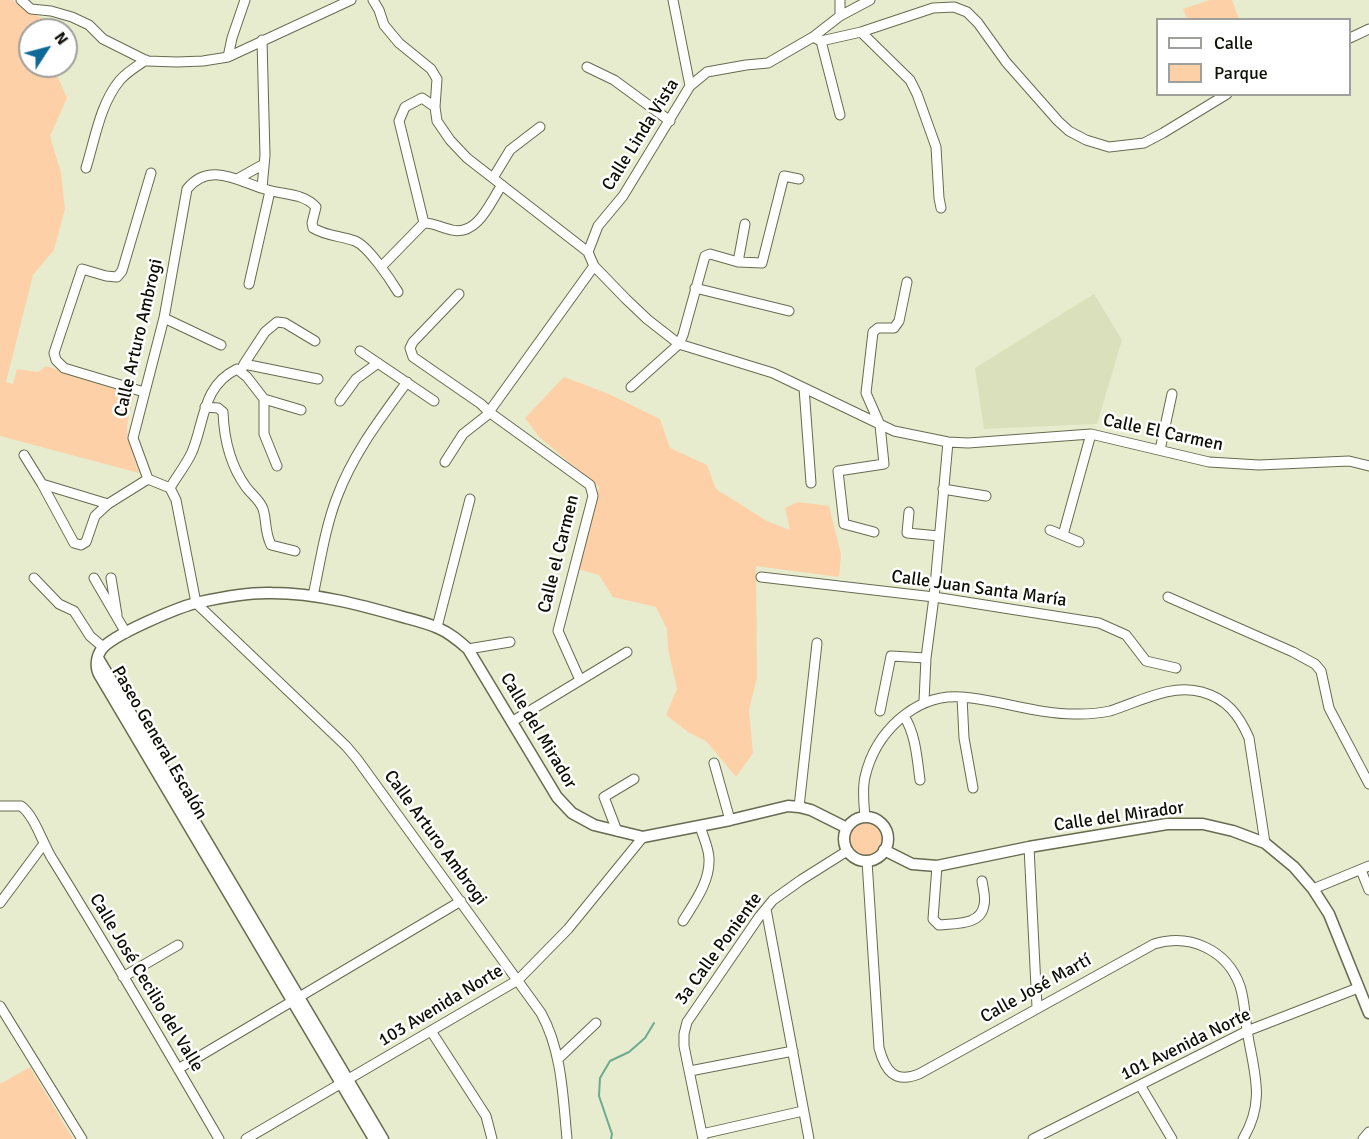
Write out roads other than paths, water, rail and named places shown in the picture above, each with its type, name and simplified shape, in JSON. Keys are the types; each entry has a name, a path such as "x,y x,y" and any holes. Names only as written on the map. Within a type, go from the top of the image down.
{"street":[{"path":"21,0 31,9 51,11 89,25 103,39 146,60 203,61 228,57 351,0"},
{"path":"228,57 245,0"},
{"path":"373,0 384,25 399,43 431,69 437,79 436,121 450,141 467,158 588,252 594,266 489,412 463,435 445,462"},
{"path":"673,0 690,86"},
{"path":"840,0 840,16"},
{"name":"Calle Linda Vista","path":"588,252 598,226 623,196 690,86 707,72 746,64 768,63 817,39 840,16 870,0"},
{"path":"840,115 817,39 861,32 933,8 954,7 967,12 978,23 1006,62 1058,121 1069,131 1086,140 1109,147 1144,142 1224,96"},
{"path":"1351,38 1369,29"},
{"path":"861,32 910,80 917,94 936,147 941,208"},
{"path":"249,284 266,189 262,40"},
{"path":"87,168 102,113 110,94 121,78 146,60"},
{"path":"587,67 614,80 670,121"},
{"path":"424,223 399,121 405,107 422,98 435,107"},
{"path":"493,178 510,150 540,127"},
{"path":"239,178 264,164"},
{"path":"144,392 64,368 56,360 54,353 82,269 117,277 122,272 151,173"},
{"name":"Calle Arturo Ambrogi","path":"148,479 133,438 164,318 187,189 194,180 204,176 219,175 239,178 266,189 310,200 316,207 313,228 319,232 358,242 381,267"},
{"path":"631,387 679,344 705,256 710,254 738,262 762,263 784,176 799,179"},
{"path":"398,292 381,267 424,223 433,223 453,231 468,230 483,215 502,185"},
{"path":"738,262 745,224"},
{"name":"Calle El Carmen","path":"594,266 647,320 679,344 773,373 894,431 948,442 968,443 1091,434 1209,462 1259,465 1349,461 1369,466"},
{"path":"874,532 844,524 838,471 884,464 880,425 866,393 873,332 878,328 894,328 899,321 907,282"},
{"path":"695,288 789,311"},
{"name":"Calle el Carmen","path":"459,294 413,342 410,348 413,357 590,485 593,496 558,631 580,680"},
{"path":"164,318 221,345"},
{"path":"243,368 265,332 278,322 285,323 315,341"},
{"path":"360,351 434,401"},
{"path":"340,401 356,379 378,363"},
{"path":"243,368 264,399 264,434 277,466"},
{"path":"170,488 190,455 199,433 205,407 222,376 243,368 318,379"},
{"path":"313,596 338,494 365,439 407,382"},
{"path":"804,388 811,483"},
{"path":"1160,450 1172,393"},
{"path":"264,399 302,410"},
{"path":"205,407 218,408 224,412 223,429 232,461 244,485 262,506 265,531 271,545 295,551"},
{"path":"1063,535 1091,434"},
{"path":"924,701 926,658 948,442"},
{"path":"24,455 74,543 81,545 86,542 95,516 108,504 148,479 170,488 176,500 196,603"},
{"path":"42,484 108,504"},
{"path":"943,489 986,496"},
{"path":"34,578 59,604 74,611 100,652 126,633 164,614 196,603 228,596 272,593 313,596 368,607 437,627 470,499"},
{"path":"909,512 907,533 939,536"},
{"path":"1050,530 1078,542"},
{"name":"Calle Juan Santa María","path":"761,577 934,597 1099,623 1126,635 1146,661 1176,668"},
{"path":"94,578 126,633"},
{"path":"111,578 117,617"},
{"path":"1168,597 1316,664 1321,671 1329,708 1369,784"},
{"name":"Calle Arturo Ambrogi","path":"196,603 346,746 518,980 546,1022 558,1059 567,1139"},
{"name":"Calle del Mirador","path":"437,627 468,649 564,806 594,825 643,837 788,806 799,807"},
{"path":"468,649 510,642"},
{"path":"817,643 799,807 847,828"},
{"name":"Paseo General Escalón","path":"100,652 97,668 100,676 296,1000 345,1083 374,1139"},
{"path":"513,721 627,652"},
{"path":"880,711 891,656 926,658"},
{"path":"865,817 864,782 871,759 886,732 924,701 962,697 1049,713 1079,714 1108,711 1154,695 1182,690 1199,691 1233,709 1249,738 1265,843"},
{"path":"962,697 964,738 973,788"},
{"path":"904,716 910,725 921,780"},
{"path":"714,763 730,820"},
{"path":"617,831 603,797 634,779"},
{"name":"Calle José Cecilio del Valle","path":"0,806 18,806 26,810 44,845 219,1139"},
{"path":"865,817 877,821 886,831 887,838 884,850 877,858 867,861 856,859 847,851 844,840 847,828 854,820 865,817"},
{"name":"Calle del Mirador","path":"884,850 912,864 937,866 1029,847 1185,823 1203,824 1233,831 1265,843 1294,867 1313,889 1329,914 1369,1013"},
{"path":"683,921 700,893 708,868 708,851 700,826"},
{"name":"103 Avenida Norte","path":"246,1139 518,980 568,928 643,837"},
{"path":"0,903 44,845"},
{"path":"1029,847 1037,1007"},
{"name":"3a Calle Poniente","path":"702,1136 684,1046 687,1022 765,909 793,886 847,851"},
{"name":"Calle José Martí","path":"867,861 879,1048 886,1068 891,1073 905,1078 919,1074 1154,944 1165,940 1184,941 1203,945 1225,960 1240,987 1257,1085 1255,1115 1243,1139"},
{"path":"937,866 933,919 939,925 969,922 975,919 984,905 982,881"},
{"path":"1313,889 1365,868 1369,890"},
{"path":"178,1069 461,901"},
{"path":"765,909 809,1139"},
{"path":"123,977 178,945"},
{"name":"101 Avenida Norte","path":"1033,1139 1247,1031 1358,988"},
{"path":"2,1013 82,1139"},
{"path":"558,1059 596,1023"},
{"path":"431,1031 486,1116 492,1139"},
{"path":"690,1071 793,1051"},
{"name":"Paseo General Escalón","path":"345,1083 383,1139"},
{"path":"1140,1085 1172,1139"},
{"path":"702,1136 803,1111"},
{"path":"1363,1139 1369,1131"}],"waterway":[{"path":"611,1139 612,1134 599,1096 600,1078 610,1061 629,1052 645,1038 654,1023"}]}
